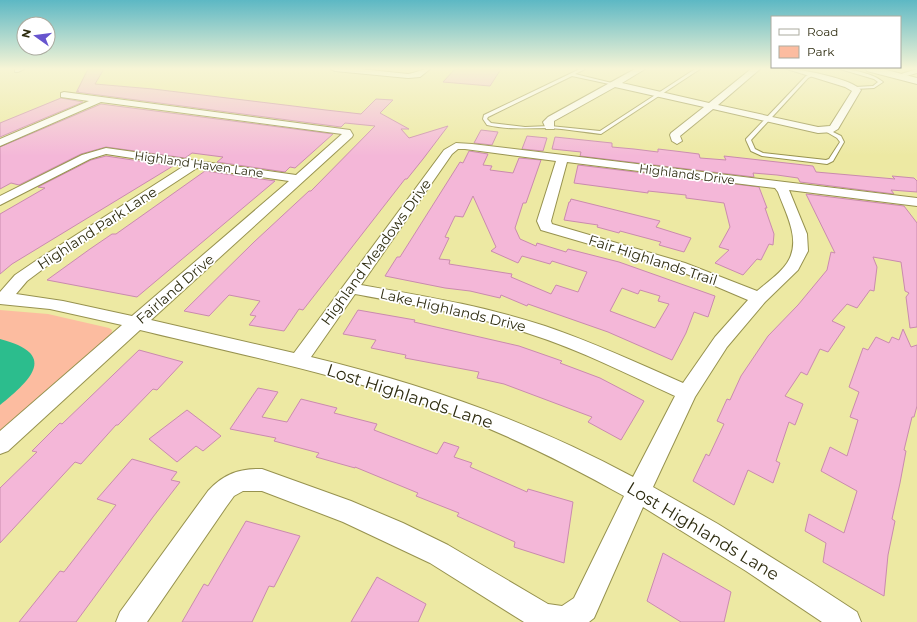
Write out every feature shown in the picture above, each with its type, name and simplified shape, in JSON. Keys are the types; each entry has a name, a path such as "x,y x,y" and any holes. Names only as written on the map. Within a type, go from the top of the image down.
{"street":[{"path":"82,98 99,100"},
{"path":"550,128 548,122 551,119 589,98"},
{"path":"674,98 827,131 833,129 853,98"},
{"path":"677,141 675,135 720,98"},
{"path":"0,143 99,100"},
{"name":"Fairland Drive","path":"0,444 345,139 348,133 337,130 99,100"},
{"name":"Highlands Drive","path":"457,146 917,202"},
{"name":"Highland Meadows Drive","path":"298,361 450,149 457,146"},
{"name":"Highland Haven Lane","path":"0,201 99,152 115,152 299,179"},
{"name":"Fair Highlands Trail","path":"563,158 544,221 546,227 555,231 593,240 673,264 714,279 758,298"},
{"name":"Highland Park Lane","path":"2,299 21,278 42,263 195,164"},
{"path":"130,622 226,488 238,481 249,479 262,480 351,513 439,554 544,618 566,622 584,608 638,492 687,393 721,342 758,298 793,267 801,251 800,234 784,190 780,185"},
{"name":"Lake Highlands Drive","path":"349,288 478,313 516,323 576,343 687,393"},
{"name":"Lost Highlands Lane","path":"2,299 52,303 298,361 379,383 465,410 555,448 664,506 769,570 847,622"}],"lane":[{"path":"523,98 486,116 485,120 489,124 500,126 550,128 593,133 605,132 656,98"},
{"path":"787,98 748,139 753,150 762,154 829,161 842,142 839,137 827,131"}],"green space":[{"path":"0,310 48,314 109,328 112,330 111,336 0,434"}],"shaded area":[{"path":"0,339 18,345 29,352 34,360 34,368 22,386 0,405"}],"building":[{"path":"61,98 83,102 0,137 0,123"},
{"path":"122,98 228,98 361,114 376,99 393,100 380,113 409,129 401,129 409,138 448,126 303,310 299,309 284,331 249,325 256,316 250,315 260,301 229,295 209,316 184,311 254,242 309,191 311,191 375,126 345,123 341,127"},
{"path":"101,104 333,134 295,168 290,167 285,172 217,162 223,157 192,153 185,158 106,147 81,154 19,185 11,183 0,189 0,147"},
{"path":"481,130 498,132 492,145 474,143"},
{"path":"527,136 547,138 543,151 522,149"},
{"path":"555,137 612,143 612,147 658,152 658,149 699,154 700,158 726,160 724,156 813,166 816,172 895,179 892,176 914,178 917,181 917,192 891,190 894,194 800,182 798,178 777,175 753,173 754,177 580,156 581,152 552,149"},
{"path":"469,151 488,154 483,165 492,166 490,170 513,173 519,158 541,160 526,203 523,203 515,228 520,239 536,246 537,243 566,252 568,249 619,262 715,296 708,317 694,312 686,333 672,360 608,332 528,304 527,306 501,295 500,298 470,291 445,288 385,276 397,257 400,257 460,162 463,163","holes":["473,196 496,247 491,251 518,263 522,256 550,264 552,261 587,272 578,292 556,285 551,294 511,277 512,274 449,264 450,260 439,259 449,238 445,237 455,216 463,217","622,288 638,294 640,290 660,296 658,301 669,304 655,328 610,311"]},
{"path":"106,156 173,166 12,264 0,274 0,214 45,188 38,187 91,160"},
{"path":"578,165 759,187 767,208 765,208 774,234 773,245 769,244 761,260 757,259 743,275 715,263 729,250 719,247 730,227 724,203 686,198 686,195 648,191 648,193 574,183"},
{"path":"205,171 275,181 137,297 47,280 112,234 116,234"},
{"path":"806,194 904,206 917,223 917,327 910,328 906,297 909,293 905,291 901,262 873,257 877,267 874,291 870,290 857,308 847,304 832,321 845,327 828,352 820,349 807,375 801,372 785,396 803,404 795,425 789,422 776,461 780,463 773,483 748,470 734,505 693,481 706,454 709,456 724,424 717,421 727,399 730,400 741,376 768,336 798,305 827,270 831,252 835,253"},
{"path":"571,199 660,221 656,227 691,238 684,252 659,245 661,242 620,231 619,233 597,227 598,225 564,220"},
{"path":"358,310 415,320 414,322 519,346 562,361 560,363 600,378 644,401 621,440 588,422 592,417 504,384 477,378 479,372 405,358 406,355 371,348 376,340 343,334"},
{"path":"903,329 911,347 917,345 917,406 914,417 912,417 904,450 906,451 892,519 895,521 888,555 884,596 823,562 826,543 805,531 809,514 844,533 857,491 821,471 830,447 847,456 858,420 850,417 859,392 849,387 863,348 868,350 876,337 889,343 892,337 899,340"},
{"path":"139,350 183,362 157,390 153,389 118,425 116,425 81,464 75,462 0,543 0,488 37,452 32,451 60,423 62,424"},
{"path":"258,388 278,392 262,417 287,422 301,399 337,408 334,413 377,424 374,430 437,454 444,442 459,447 454,457 472,463 470,467 527,492 528,489 573,502 564,563 514,547 515,542 457,516 459,513 416,496 418,493 355,467 316,457 319,453 274,441 276,438 230,429"},
{"path":"187,410 221,436 203,451 196,446 177,462 149,439"},
{"path":"132,459 177,472 171,480 180,482 76,622 19,622 60,571 64,572 116,505 97,499"},
{"path":"246,521 300,536 274,587 269,586 252,622 182,622 204,584 208,586"},
{"path":"663,553 731,592 724,622 681,622 647,601"},
{"path":"377,577 426,604 418,622 351,622"}]}
